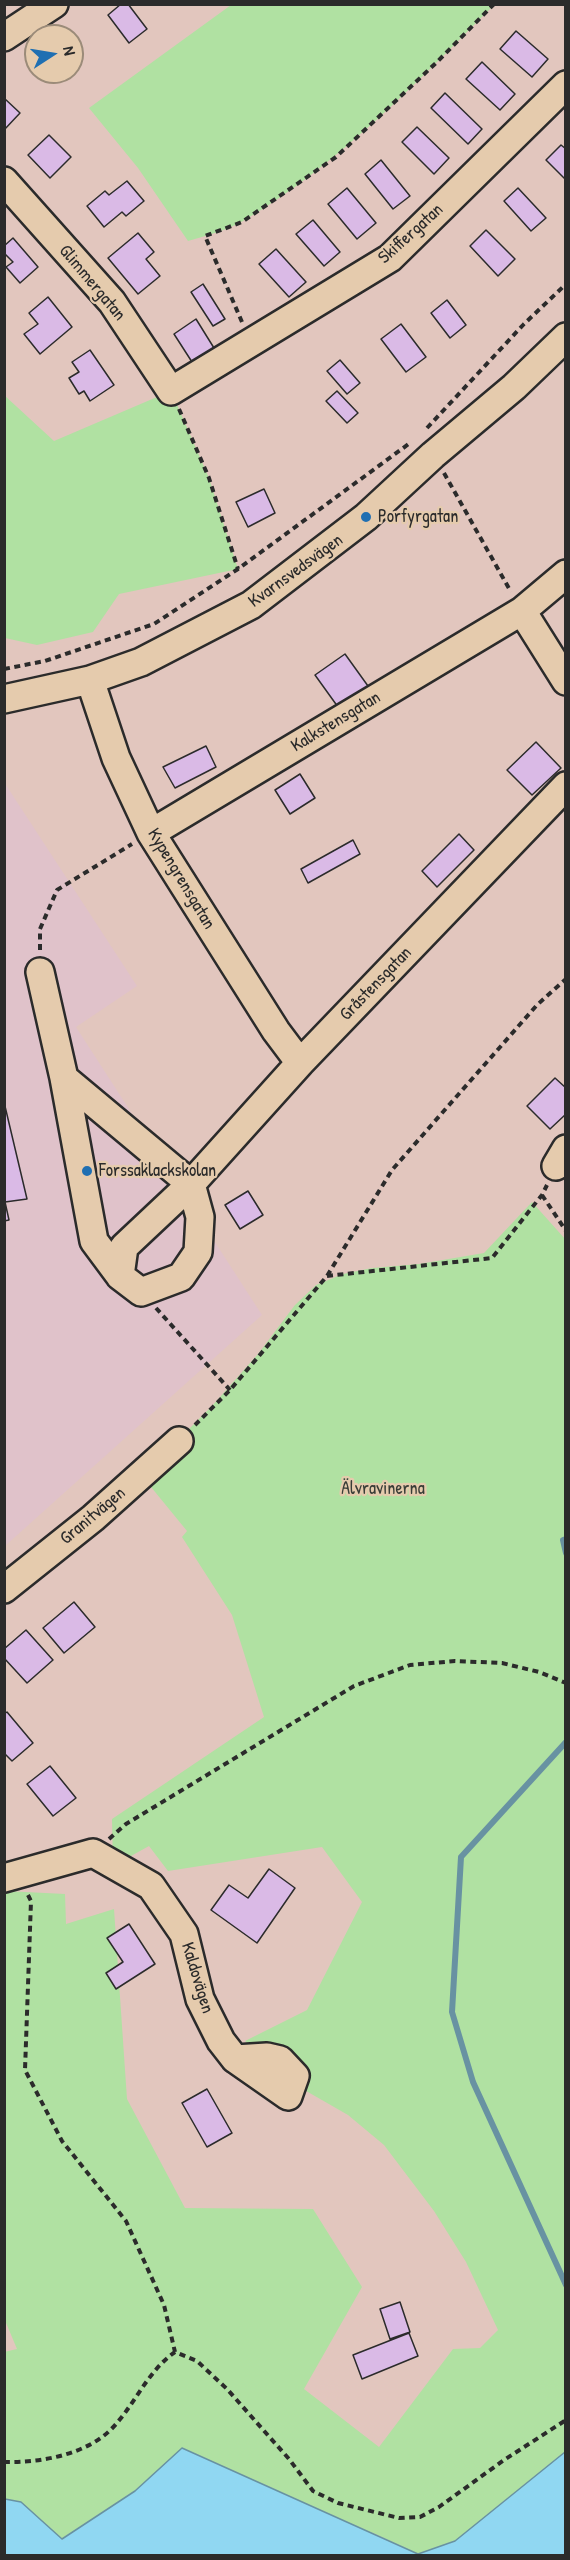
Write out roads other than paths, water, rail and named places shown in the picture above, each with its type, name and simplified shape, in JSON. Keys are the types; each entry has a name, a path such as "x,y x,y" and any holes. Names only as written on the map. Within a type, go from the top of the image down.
{"street":[{"path":"4,37 54,4"},
{"name":"Skiffergatan","path":"171,392 390,258 566,85"},
{"name":"Glimmergatan","path":"4,181 112,302 171,392"},
{"name":"Kvarnsvedsvägen","path":"4,699 90,680 141,662 251,605 353,528 429,443 514,387 566,337"},
{"name":"Kalkstensgatan","path":"151,833 522,611 566,574"},
{"path":"522,611 566,681"},
{"name":"Kypengrensgatan","path":"90,680 116,758 151,833 270,1021 300,1063"},
{"name":"Gråstensgatan","path":"120,1275 124,1247 191,1184 300,1063 566,786"},
{"path":"40,972 64,1078 94,1240 120,1275 141,1292 181,1277 198,1252 200,1217 191,1184 64,1078"},
{"name":"Granitvägen","path":"4,1589 93,1518 179,1441"},
{"name":"Kaldovägen","path":"13,1876 93,1853 151,1886 184,1934 200,1999 220,2041 236,2059 267,2057 280,2060 295,2076 288,2096"}],"water":[{"path":"182,2448 418,2554 455,2541 565,2452 565,2555 5,2555 5,2499 21,2502 62,2539 135,2491"}],"waterway":[{"path":"566,1539 563,1540 566,1553"},
{"path":"566,1742 461,1857 452,2012 473,2082 566,2285"}],"place":[{"name":"Porfyrgatan","path":"366,517"},
{"name":"Forssaklackskolan","path":"87,1171"}],"park label":[{"name":"Älvravinerna","path":"383,1489"}]}
